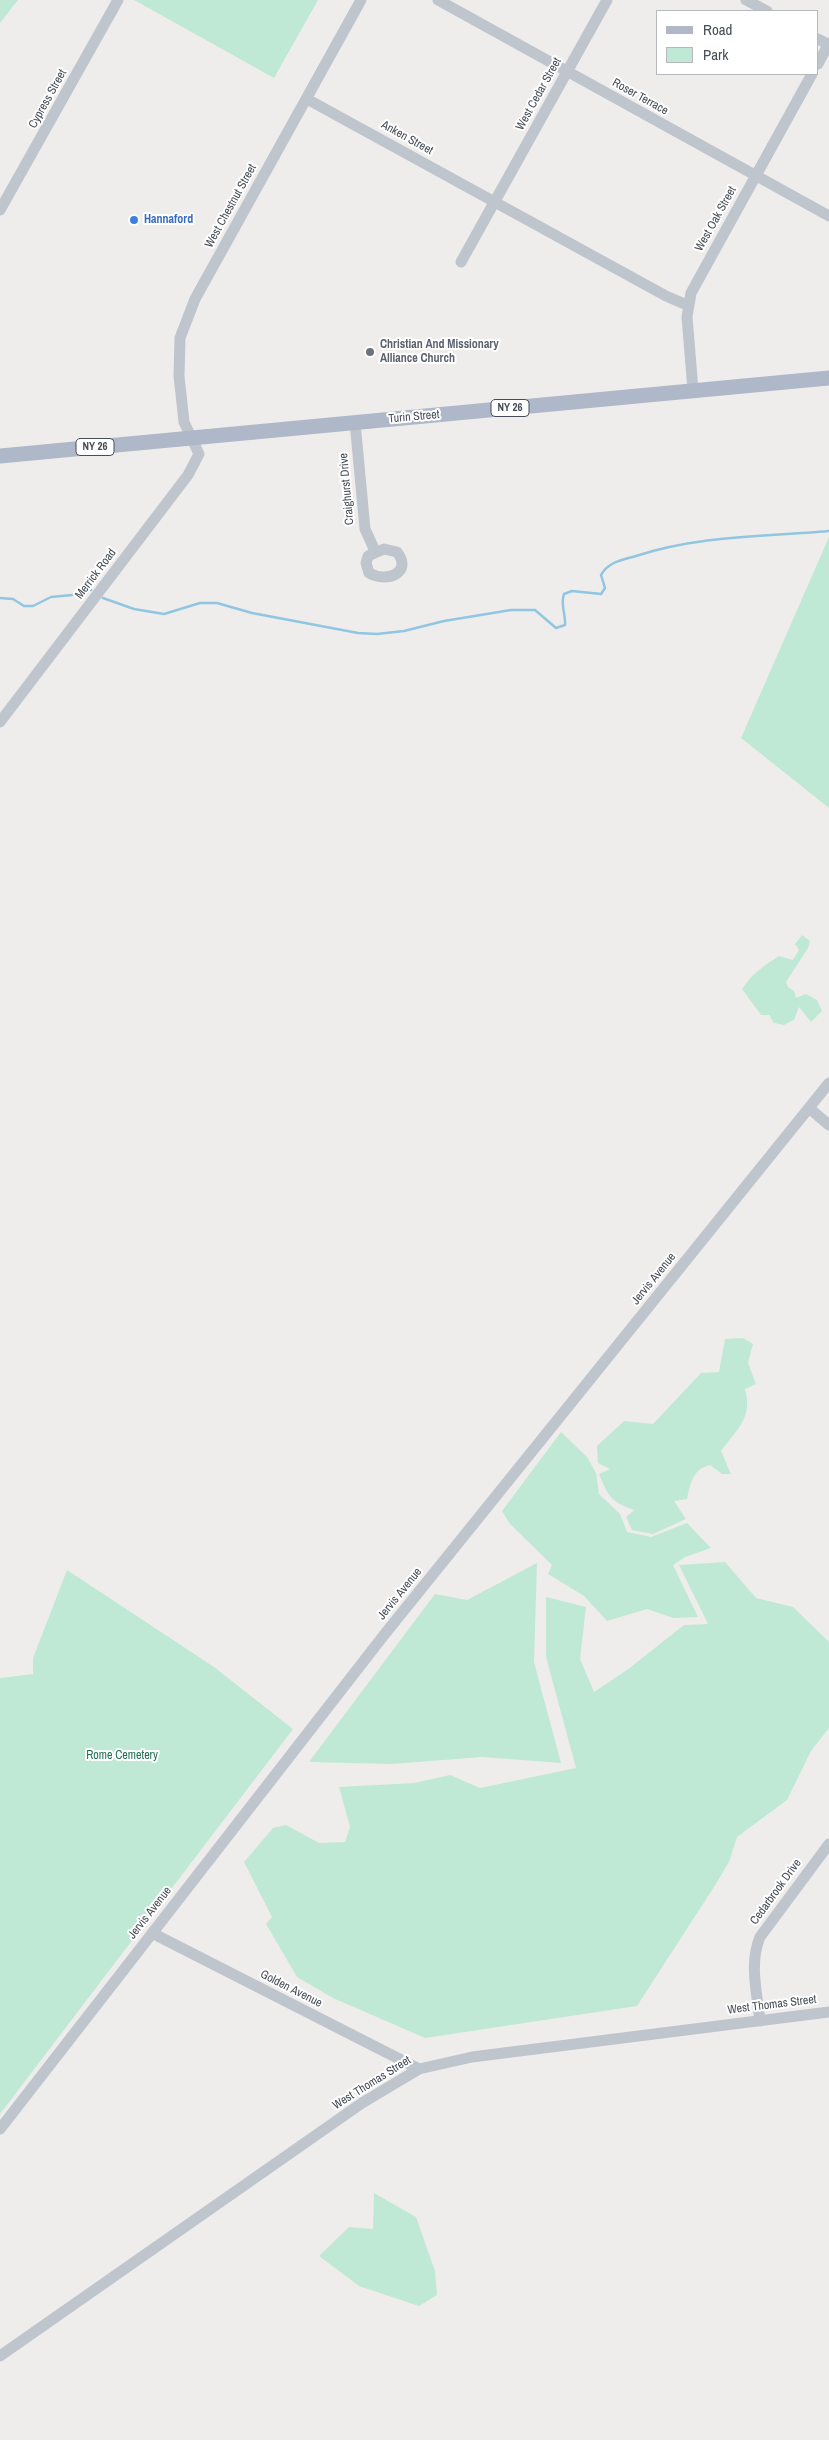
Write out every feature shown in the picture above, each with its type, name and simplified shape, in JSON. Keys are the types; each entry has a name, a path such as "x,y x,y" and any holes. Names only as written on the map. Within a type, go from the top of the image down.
{"main road":[{"name":"Turin Street","path":"0,456 829,378"}],"street":[{"name":"Cypress Street","path":"0,210 118,0"},
{"name":"West Chestnut Street","path":"190,438 184,422 179,376 178,353 184,327 195,300 361,0"},
{"name":"Roser Terrace","path":"438,0 829,216"},
{"name":"West Cedar Street","path":"461,262 607,0"},
{"path":"746,0 765,10"},
{"path":"819,61 826,43"},
{"name":"West Oak Street","path":"694,390 687,305 691,293 811,75"},
{"name":"Anken Street","path":"306,99 495,201"},
{"path":"495,201 666,296 687,305"},
{"name":"Craighurst Drive","path":"355,422 365,529 375,551"},
{"name":"Merrick Road","path":"0,722 188,475 199,454 190,438"},
{"name":"Jervis Avenue","path":"0,2129 390,1628 829,1083"},
{"path":"809,1108 829,1125"},
{"name":"Cedarbrook Drive","path":"760,2021 754,1968 755,1949 760,1937 829,1844"},
{"name":"Golden Avenue","path":"152,1933 419,2069"},
{"name":"West Thomas Street","path":"0,2356 362,2103 419,2069 472,2057 829,2012"}],"green space":[{"path":"0,0 18,0 0,23"},
{"path":"134,0 318,0 274,78"},
{"path":"829,537 829,808 741,738"},
{"path":"802,935 810,941 808,948 786,982 788,987 794,991 796,998 806,994 817,1000 822,1011 811,1022 799,1007 794,1020 784,1025 774,1023 769,1015 761,1015 742,989 749,979 779,956 793,960 799,950 795,944"},
{"path":"743,1338 753,1344 748,1363 756,1384 745,1389 747,1408 745,1416 738,1429 721,1451 731,1474 722,1474 710,1465 704,1467 696,1473 687,1499 674,1501 686,1519 653,1534 632,1530 626,1517 634,1510 615,1501 605,1488 599,1474 610,1469 598,1463 597,1446 624,1421 653,1424 701,1373 719,1372 725,1339"},
{"path":"561,1432 587,1457 596,1473 599,1494 620,1514 627,1532 651,1537 687,1523 711,1548 685,1557 673,1565 698,1617 673,1618 647,1609 607,1621 584,1596 548,1574 552,1565 510,1524 502,1511"},
{"path":"725,1562 756,1598 793,1607 829,1642 829,1728 811,1751 787,1800 737,1837 729,1862 637,2006 425,2038 333,1998 297,1977 266,1924 272,1917 244,1862 273,1828 286,1825 319,1843 345,1842 350,1827 339,1787 414,1783 450,1775 480,1788 576,1768 546,1657 546,1597 586,1607 580,1659 594,1692 627,1670 684,1625 708,1624 679,1565"},
{"path":"537,1563 534,1662 561,1763 482,1757 392,1764 309,1762 435,1594 467,1600"},
{"name":"Rome Cemetery","path":"67,1570 214,1667 293,1729 0,2114 0,1678 33,1674 33,1658"},
{"path":"374,2193 416,2217 435,2271 437,2295 419,2306 359,2286 319,2256 349,2227 373,2229"}],"waterway":[{"path":"103,598 134,609 164,614 200,603 217,603 252,613 358,633 377,634 404,631 444,621 511,610 535,610 556,628 565,625 564,594 572,591 601,594 605,588 601,575 607,567 621,560 660,549 708,540 829,531"},
{"path":"0,598 13,599 24,606 33,606 51,597 72,595 84,589 91,590"}],"place":[{"name":"Hannaford","path":"134,220"},
{"name":"Christian And Missionary Alliance Church","path":"370,352"}]}
